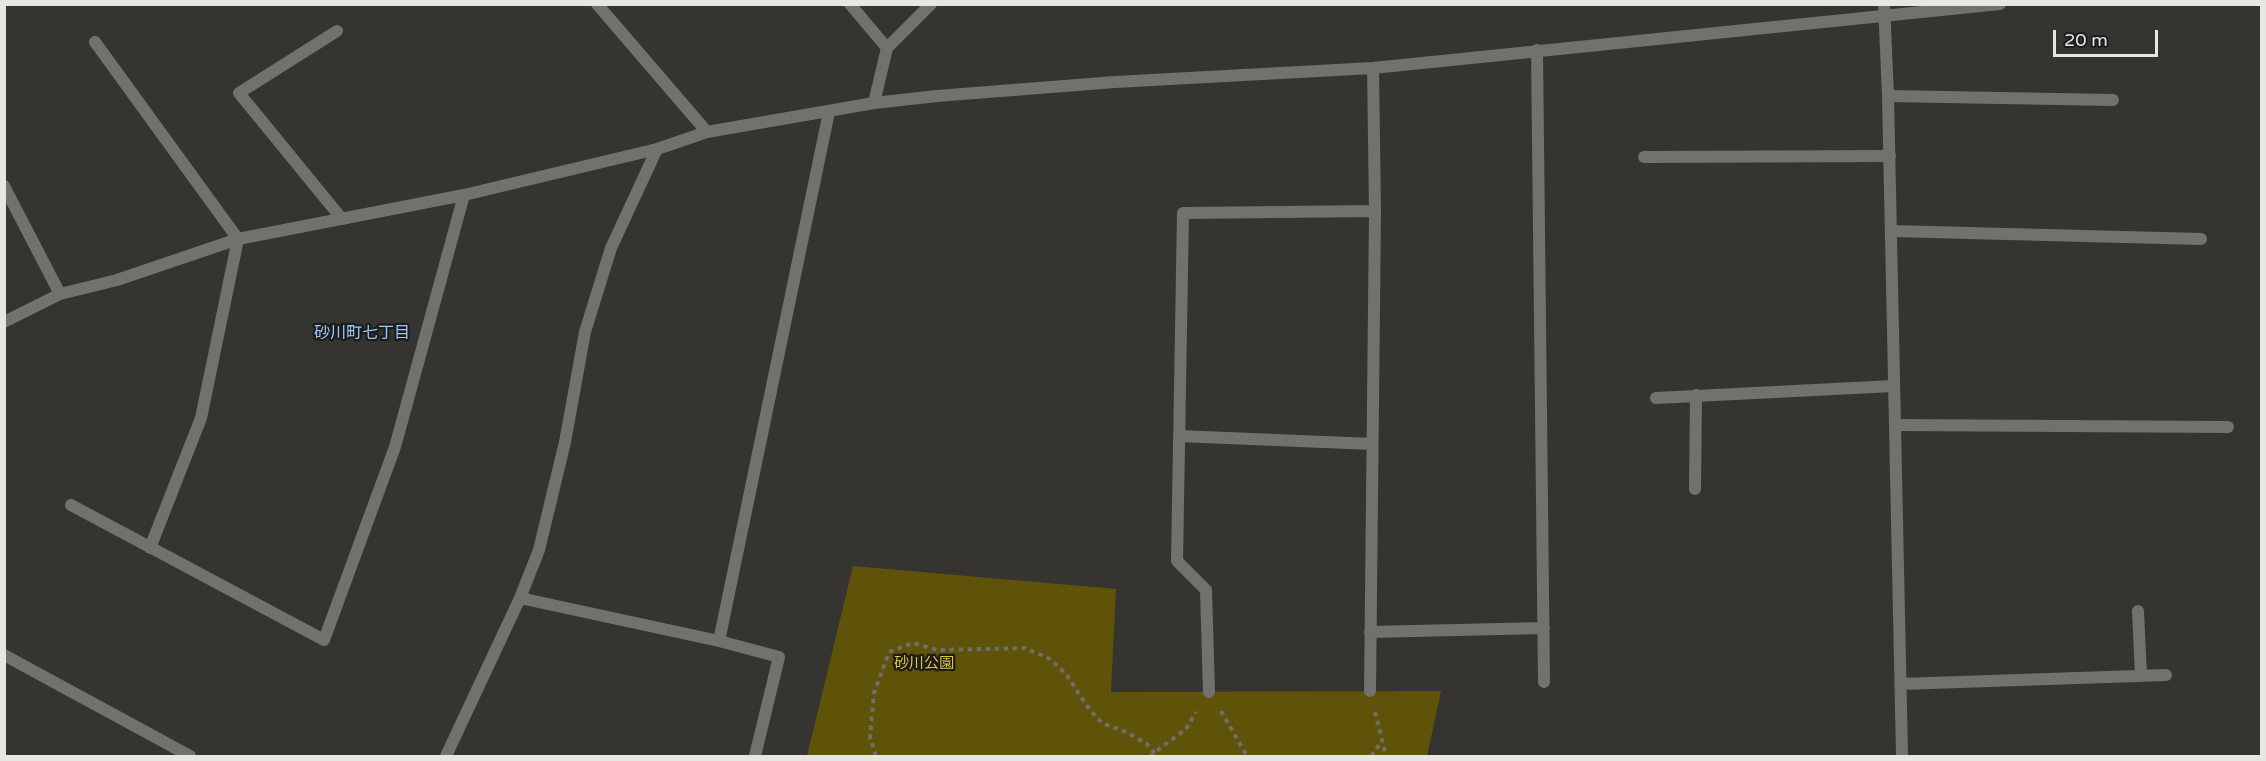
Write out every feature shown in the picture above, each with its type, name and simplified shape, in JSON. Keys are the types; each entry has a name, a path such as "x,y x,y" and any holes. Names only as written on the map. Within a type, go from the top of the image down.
{"street":[{"path":"597,4 707,132"},
{"path":"850,4 887,48"},
{"path":"874,103 887,48 931,4"},
{"path":"4,322 60,294 117,280 238,238 464,195 657,149 707,132 874,103 1115,82 1373,68 1884,10 2000,4"},
{"path":"1884,10 1890,156 1902,756"},
{"path":"336,31 239,93 342,219"},
{"path":"95,42 238,238 201,418 150,548"},
{"path":"1538,50 1544,682"},
{"path":"1370,691 1375,211 1373,68"},
{"path":"1888,96 2113,100"},
{"path":"719,641 829,112"},
{"path":"449,755 520,598 539,550 565,442 585,332 611,248 657,149"},
{"path":"1644,157 1890,156"},
{"path":"4,186 60,294"},
{"path":"71,505 324,640 395,447 464,195"},
{"path":"1209,692 1206,590 1177,561 1183,213 1375,211"},
{"path":"1891,231 2201,239"},
{"path":"1656,398 1894,386"},
{"path":"1695,489 1696,395"},
{"path":"1896,425 2228,428"},
{"path":"1179,436 1372,444"},
{"path":"520,598 719,641 779,657 755,756"},
{"path":"2138,611 2141,676"},
{"path":"1370,632 1544,628"},
{"path":"4,655 190,756"},
{"path":"1901,684 2166,675"}],"path":[{"path":"876,756 870,737 874,693 889,652 913,643 937,650 1025,648 1050,659 1066,674 1089,709 1102,723 1126,732 1147,744 1156,754"},
{"path":"1150,756 1156,754 1186,729 1209,692 1247,756"},
{"path":"1371,756 1382,740 1386,756"}],"green space":[{"name":"砂川公園","path":"853,566 1116,589 1111,692 1441,691 1427,756 807,756"}],"district":[{"name":"砂川町七丁目","path":"362,334"}]}
